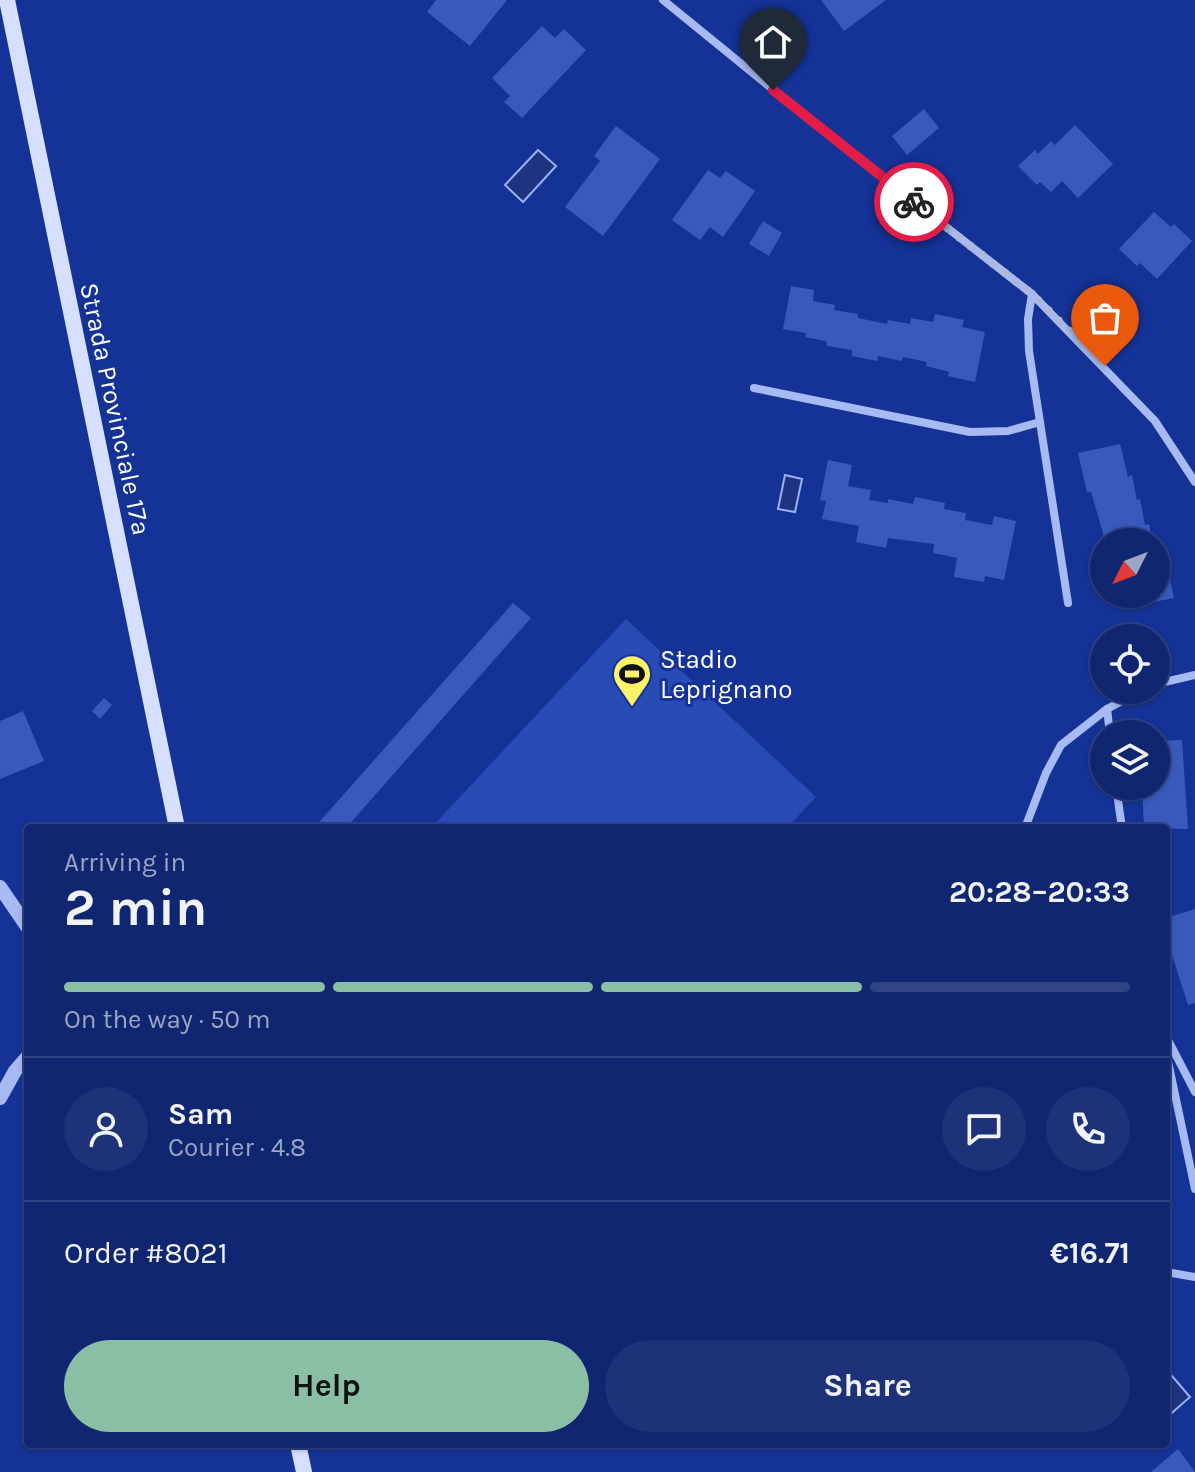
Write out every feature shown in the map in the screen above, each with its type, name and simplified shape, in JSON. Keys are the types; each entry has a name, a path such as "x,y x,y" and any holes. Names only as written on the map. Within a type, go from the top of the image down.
{"main road":[{"name":"Strada Provinciale 17a","path":"7,0 176,824"},
{"path":"299,1448 304,1472"}],"street":[{"path":"663,0 1032,294 1147,411 1178,452 1195,482"},
{"path":"1032,294 1028,339 1068,603"},
{"path":"754,388 970,432 1008,431 1040,422"},
{"path":"1170,681 1195,675"},
{"path":"1027,824 1046,773 1061,745 1116,704"},
{"path":"1107,709 1108,720"},
{"path":"1118,800 1121,824"},
{"path":"0,887 24,922"},
{"path":"1170,1044 1195,1092"},
{"path":"0,1098 24,1061"},
{"path":"1170,1071 1195,1189"},
{"path":"1170,1273 1195,1277"}],"shaded area":[{"path":"538,150 556,166 523,202 505,185"},
{"path":"785,475 802,479 795,512 778,509"},
{"name":"Stadio Leprignano","path":"626,619 816,797 791,824 435,824"},
{"path":"1170,1374 1190,1397 1170,1414"}],"building":[{"path":"436,0 507,0 470,46 427,12"},
{"path":"821,0 886,0 844,31"},
{"path":"542,26 555,38 564,29 586,50 522,118 504,102 510,96 492,78"},
{"path":"924,109 939,128 907,155 892,136"},
{"path":"1075,125 1113,164 1078,198 1062,181 1051,192 1040,182 1037,185 1018,166 1035,150 1038,154 1051,141 1055,145"},
{"path":"616,126 660,159 603,236 565,207 600,161 594,156"},
{"path":"708,170 720,178 726,171 755,191 723,237 710,227 700,240 672,220"},
{"path":"1154,212 1171,227 1174,224 1192,241 1157,279 1119,249"},
{"path":"763,221 782,233 769,256 749,244"},
{"path":"791,286 814,290 813,301 835,305 834,310 887,324 888,320 910,324 911,318 933,322 935,314 964,320 962,327 985,332 975,382 948,376 949,372 926,366 927,362 903,357 902,361 878,356 877,361 852,356 852,350 827,346 826,341 805,337 806,333 783,329"},
{"path":"1120,444 1128,477 1132,475 1137,500 1140,499 1145,525 1149,524 1150,528 1102,528 1091,492 1087,492 1078,453"},
{"path":"828,460 852,465 848,486 871,490 869,500 888,503 888,499 913,504 915,497 945,503 944,509 966,513 965,520 992,525 994,516 1016,521 1004,580 985,576 984,582 954,577 957,558 933,553 934,544 888,538 886,548 856,542 859,526 822,519 826,501 820,500"},
{"path":"513,603 531,618 350,824 318,824"},
{"path":"104,698 112,705 100,719 92,711"},
{"path":"23,711 44,761 0,779 0,721"},
{"path":"1170,740 1182,740 1188,829 1170,829 1170,824 1144,824 1143,800 1170,800"},
{"path":"1195,909 1195,1003 1188,1005 1170,949 1170,917"},
{"path":"1178,1449 1195,1472 1151,1472"}],"way so far":[{"path":"914,202 1032,294 1105,366"}],"place":[{"name":"Stadio Leprignano","path":"632,708"}],"route":[{"path":"773,90 914,202"}]}
